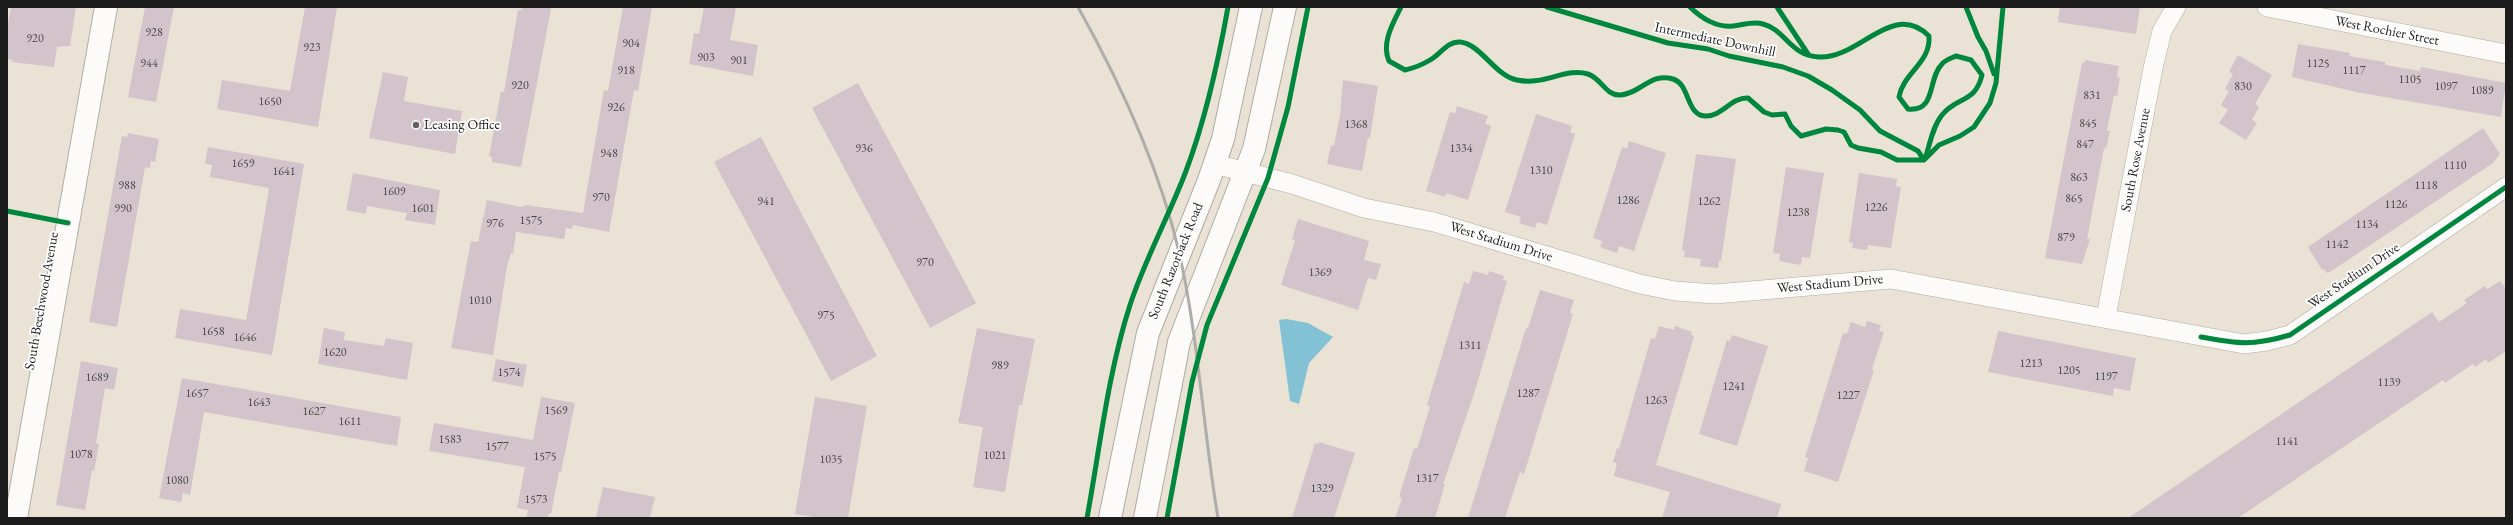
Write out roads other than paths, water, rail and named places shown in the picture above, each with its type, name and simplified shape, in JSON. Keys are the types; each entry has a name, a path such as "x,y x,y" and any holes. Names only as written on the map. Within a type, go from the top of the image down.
{"main road":[{"name":"South Beechwood Avenue","path":"16,518 106,7"},
{"name":"South Razorback Road","path":"1110,518 1148,333 1215,164 1234,94 1251,7"},
{"path":"1145,518 1179,342 1246,172 1266,103 1286,7"}],"street":[{"name":"South Rose Avenue","path":"2106,317 2153,68 2162,31 2176,7"},
{"name":"West Rochier Street","path":"2267,7 2506,54"},
{"name":"West Stadium Drive","path":"1215,164 1364,208 1434,222 1640,284 1675,291 1715,294 1891,279 2106,317 2244,344 2267,341 2290,335 2506,187"}],"water":[{"path":"1286,319 1308,323 1333,337 1309,363 1299,404 1290,401 1279,320"}],"railway":[{"path":"1078,7 1124,96 1150,157 1171,220 1186,285 1218,518"}],"place":[{"name":"Leasing Office","path":"416,125"}]}
